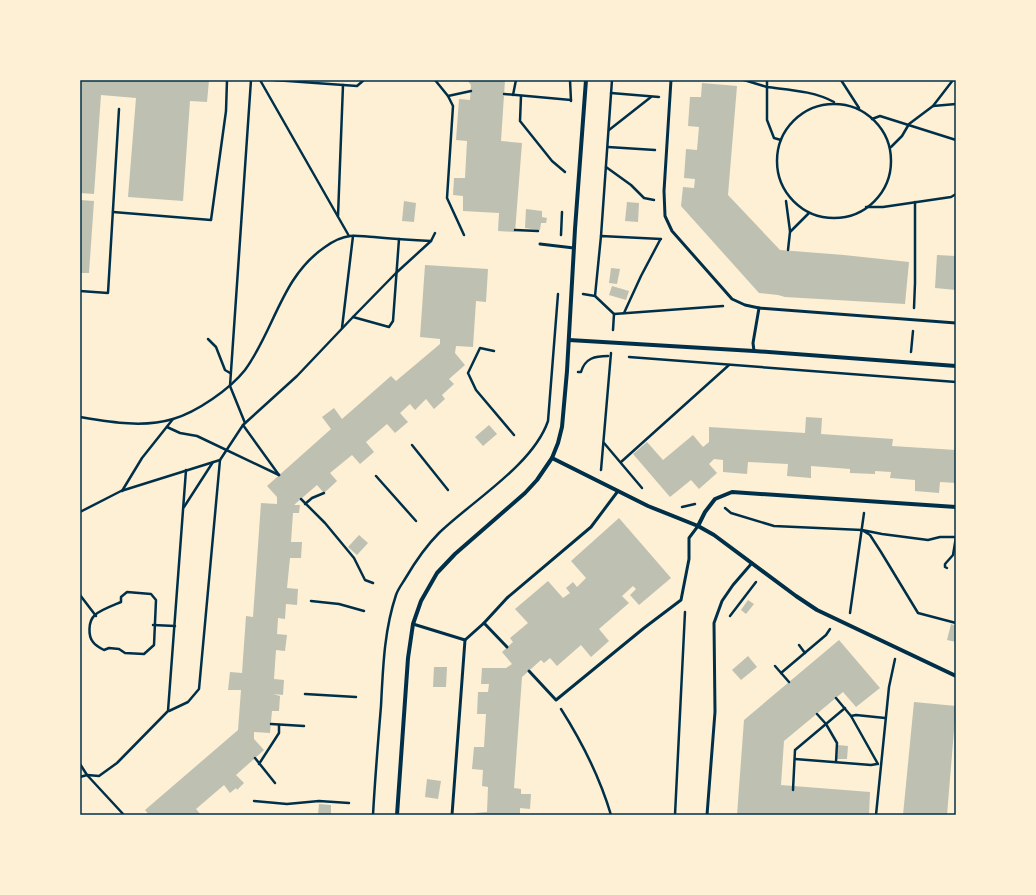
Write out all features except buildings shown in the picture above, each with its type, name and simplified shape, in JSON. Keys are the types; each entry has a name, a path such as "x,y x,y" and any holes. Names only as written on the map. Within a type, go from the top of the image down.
{"street":[{"path":"397,815 408,658 413,624 421,601 437,573 455,554 525,493 537,480 552,458 558,443 562,426 569,340 586,80"},
{"path":"569,340 754,351 956,366"},
{"path":"552,458 648,506 698,526 714,535 817,610 956,676"},
{"path":"698,526 705,512 715,499 732,492 956,506"}],"lane":[{"path":"671,80 664,202 666,216 672,231 732,300 759,308 956,323"},
{"path":"540,244 574,248"},
{"path":"754,351 759,308"},
{"path":"452,815 465,640 484,623 507,598 590,527 618,491"},
{"path":"529,671 556,700 644,628 681,600 689,559 689,538 698,526"},
{"path":"707,815 715,712 714,623 722,601 733,585 752,563"},
{"path":"484,623 507,647"},
{"path":"413,624 465,640"}],"path":[{"path":"113,212 211,220 226,111 227,80"},
{"path":"167,427 180,433 197,436 279,475 244,424 230,386 251,80"},
{"path":"260,80 349,236"},
{"path":"274,80 357,86 364,80"},
{"path":"435,80 448,96 453,106 447,198 464,235"},
{"path":"513,95 516,80"},
{"path":"570,80 570,108"},
{"path":"595,296 601,236 612,80"},
{"path":"744,80 767,87 824,96 835,103 859,109 872,118 885,135 891,147 890,171 886,185 882,192 858,213 846,217 831,218 809,213 792,200 782,183 777,160 781,140 789,125 800,114 817,105 835,103"},
{"path":"768,80 767,120 774,138 781,140"},
{"path":"841,80 859,109"},
{"path":"891,147 902,136 909,124 933,106 953,80"},
{"path":"338,216 343,85"},
{"path":"448,96 471,92"},
{"path":"611,93 670,98"},
{"path":"504,94 571,100"},
{"path":"521,96 520,121 552,161 565,172 566,165"},
{"path":"609,130 652,96"},
{"path":"933,106 956,104"},
{"path":"80,291 108,294 119,109"},
{"path":"872,118 880,116 956,140"},
{"path":"608,147 667,150"},
{"path":"606,166 631,184 644,198 664,202"},
{"path":"866,207 883,207 951,197 956,194"},
{"path":"786,201 790,232 788,250"},
{"path":"913,320 915,283 915,202"},
{"path":"790,232 809,213"},
{"path":"80,778 87,775 99,776 116,763 168,711 188,702 199,688 220,460 225,450 244,424 297,376 353,316 431,241 435,233"},
{"path":"80,418 120,423 147,424 173,419 202,406 230,386 248,364 261,342 284,295 299,270 313,255 330,243 349,236 431,241"},
{"path":"342,329 353,236"},
{"path":"601,236 660,239 624,313"},
{"path":"353,316 389,327 393,321 399,239"},
{"path":"580,294 595,296 614,314 724,306"},
{"path":"613,333 614,314"},
{"path":"909,362 913,327"},
{"path":"208,339 216,347 225,370 231,374"},
{"path":"494,351 480,348 468,373 476,390 514,435"},
{"path":"601,472 611,350"},
{"path":"576,371 581,372 583,367 591,358 597,356 611,356"},
{"path":"626,357 956,382"},
{"path":"621,462 729,365"},
{"path":"121,491 142,458 173,419"},
{"path":"604,443 643,490"},
{"path":"412,445 448,490"},
{"path":"80,512 121,491 220,460"},
{"path":"184,507 213,462"},
{"path":"168,711 186,470"},
{"path":"376,476 416,520"},
{"path":"305,504 312,498 324,493"},
{"path":"678,506 683,507 694,504 709,494 731,512 774,526 862,530 928,540 940,537 956,537 953,556 945,564 945,567 947,568"},
{"path":"301,499 354,558 365,580 373,583"},
{"path":"849,624 866,500"},
{"path":"862,530 870,536 881,552 918,613 956,623"},
{"path":"714,623 723,624 757,581"},
{"path":"127,592 151,594 156,600 154,625 154,645 144,654 125,653 119,649 109,648 104,650 93,642 89,630 92,619 96,615 120,602 121,597 127,592"},
{"path":"80,595 96,615"},
{"path":"675,815 685,614 681,600"},
{"path":"311,601 339,604 364,611"},
{"path":"154,625 175,626"},
{"path":"781,673 826,635 830,629"},
{"path":"799,645 805,653"},
{"path":"876,815 889,687 894,660 900,649"},
{"path":"774,666 789,682"},
{"path":"306,694 356,697"},
{"path":"836,698 851,716 877,764"},
{"path":"556,700 573,728 603,789 611,815"},
{"path":"793,790 795,750 844,708"},
{"path":"817,714 826,724 837,743 836,762"},
{"path":"851,716 856,715 885,718"},
{"path":"271,724 304,726"},
{"path":"260,764 279,733 279,724"},
{"path":"255,758 275,783"},
{"path":"795,759 881,765"},
{"path":"80,764 87,775 124,815"},
{"path":"254,801 287,804 319,801 349,803"},
{"path":"373,815 374,806"}]}
